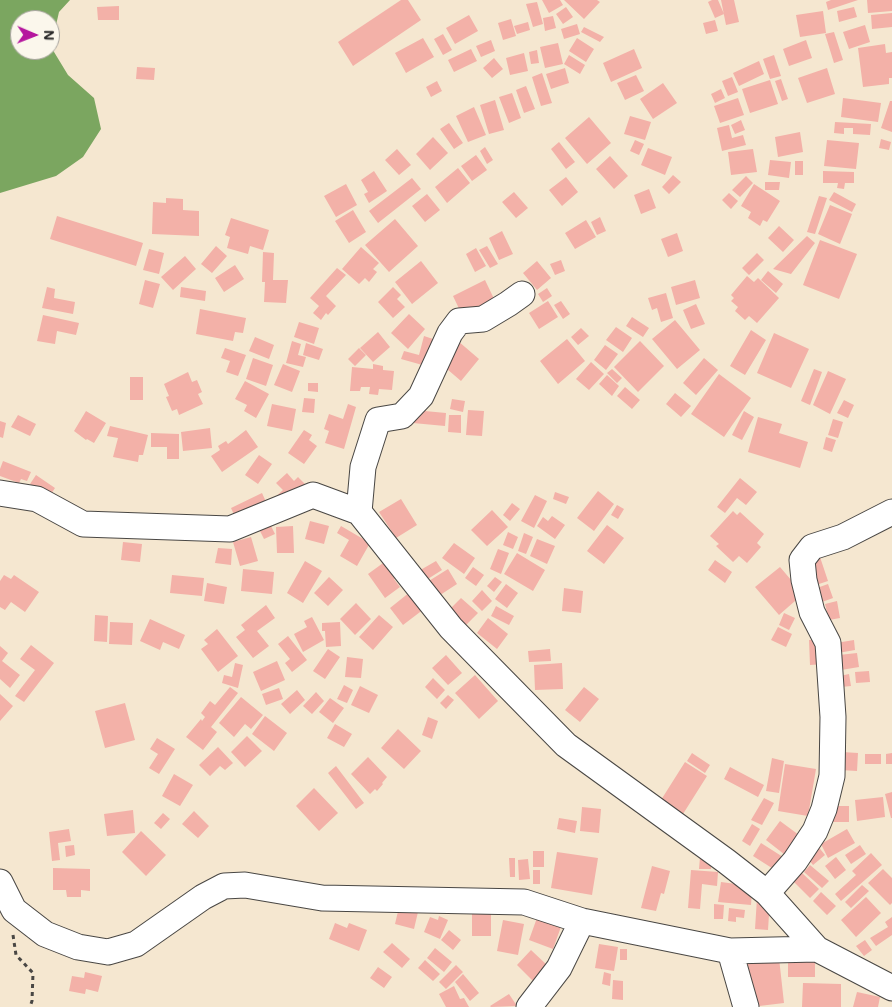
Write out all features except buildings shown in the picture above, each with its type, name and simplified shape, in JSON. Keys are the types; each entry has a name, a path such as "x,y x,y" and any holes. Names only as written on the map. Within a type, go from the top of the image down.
{"street":[{"path":"359,512 363,467 378,420 402,416 422,396 450,332 459,321 483,319 522,294"},
{"path":"0,493 38,499 83,524 230,529 313,495 359,512 451,628 566,745 767,893 817,949 892,988"},
{"path":"767,893 795,861 815,831 824,809 832,776 833,716 828,643 812,612 804,580 802,560 812,547 843,537 892,512"},
{"path":"0,882 14,910 45,934 78,947 108,952 136,944 203,897 224,886 245,885 322,898 524,902 582,921 730,951 817,949"},
{"path":"529,1007 559,968 582,921"},
{"path":"730,951 746,1007"}],"path":[{"path":"14,910 12,923 16,955 33,973 30,1007"}],"green space":[{"path":"0,0 70,0 60,11 10,10 10,60 59,60 68,75 94,98 101,129 83,157 56,176 0,193"}]}
